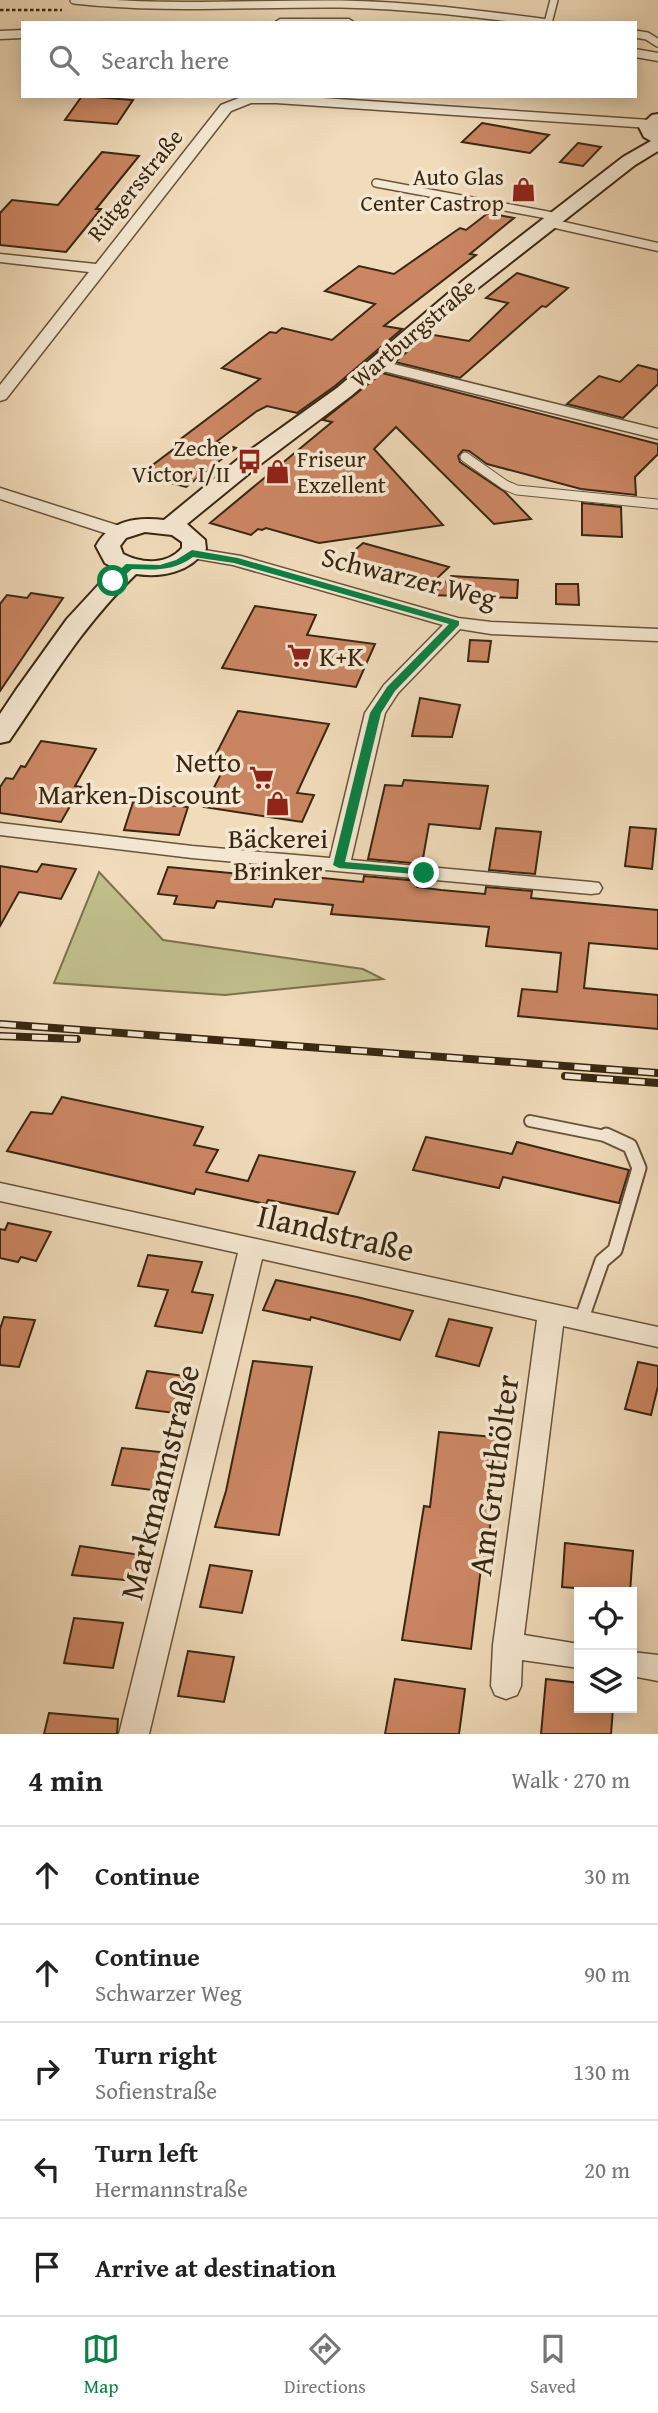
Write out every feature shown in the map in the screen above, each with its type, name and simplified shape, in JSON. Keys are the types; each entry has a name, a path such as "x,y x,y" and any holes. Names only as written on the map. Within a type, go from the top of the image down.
{"main road":[{"name":"Wartburgstraße","path":"171,526 250,461 301,426 377,365 471,284 629,161 658,144"},
{"path":"145,525 171,526 185,532 193,540 192,553 180,562 161,568 130,566 113,558 108,550 109,542 120,532 145,525"},
{"path":"0,735 65,637 95,599 130,566"}],"street":[{"path":"0,35 21,34"},
{"path":"637,53 658,57"},
{"name":"Rütgersstraße","path":"0,396 226,108 238,102 276,99 655,127"},
{"path":"554,220 658,247"},
{"path":"0,258 98,269"},
{"path":"377,365 658,434"},
{"path":"0,493 120,532"},
{"name":"Schwarzer Weg","path":"192,553 235,560 456,623 491,628 658,635"},
{"path":"339,865 375,713 391,689 456,623"},
{"path":"0,828 192,852 591,888"},
{"name":"Ilandstraße","path":"0,1192 658,1337"},
{"name":"Markmannstraße","path":"134,1734 252,1247"},
{"name":"Am Gruthölter","path":"506,1686 508,1645 551,1315"},
{"path":"508,1645 574,1655"},
{"path":"637,1665 658,1668"}],"lane":[{"path":"74,0 392,6 530,21"},
{"path":"549,21 554,0"},
{"path":"637,34 647,36 658,43"},
{"path":"376,183 554,220"},
{"path":"466,457 517,491 658,504"},
{"path":"530,1121 605,1135 630,1146 639,1168 615,1250 602,1261 581,1321"}],"path":[{"path":"0,10 65,10 98,1"}],"shaded area":[{"path":"99,872 163,940 363,969 383,979 225,995 54,983"}],"building":[{"path":"81,98 133,100 117,124 65,120"},
{"path":"482,123 549,135 530,153 462,142"},
{"path":"578,143 601,147 583,166 560,162"},
{"path":"102,152 139,156 96,209 101,209 66,252 0,245 0,213 12,200 58,205"},
{"path":"488,213 514,218 470,254 476,255 384,326 402,329 335,386 297,413 267,406 257,411 216,442 236,448 186,487 160,480 150,467 183,442 178,441 260,379 222,368 270,332 276,333 282,328 332,340 375,304 325,291 359,266 394,274 460,228 466,230"},
{"path":"517,273 568,288 546,307 542,306 460,378 395,362 428,334 469,341 508,303 486,298"},
{"path":"638,365 658,370 658,384 623,418 567,404 599,376 620,382"},
{"path":"382,373 658,444 658,454 635,477 636,495 581,489 487,464 469,451 463,450 458,456 460,462 505,492 531,519 494,524 396,427 374,449 443,525 319,543 266,528 258,529 251,535 210,523 332,422 323,420"},
{"path":"582,503 621,507 622,537 582,535"},
{"path":"363,543 449,567 429,586 342,561"},
{"path":"451,576 518,580 517,598 432,595"},
{"path":"556,584 578,584 579,605 556,604"},
{"path":"31,593 63,598 0,691 0,604 7,595 27,598"},
{"name":"K+K","path":"255,606 316,615 307,635 375,644 356,687 222,668"},
{"path":"470,640 491,641 488,662 468,661"},
{"path":"420,698 460,705 452,737 412,736"},
{"name":"Netto Marken-Discount","path":"238,711 329,724 297,793 314,795 302,822 204,807 227,762 213,760"},
{"path":"41,741 96,749 75,786 81,787 61,822 0,813 0,787 6,778 13,779 21,766 25,767"},
{"path":"404,780 488,786 480,829 429,824 422,864 368,859 385,785 402,786"},
{"path":"133,802 188,807 179,835 124,830"},
{"path":"630,827 656,829 652,869 625,866"},
{"path":"496,828 541,832 535,874 489,870"},
{"path":"42,864 76,869 61,899 19,892 0,926 0,866 37,872"},
{"path":"168,867 281,878 282,874 363,882 364,876 419,881 417,887 441,890 485,894 486,887 532,891 531,898 658,910 658,949 589,943 584,988 658,995 658,1029 518,1016 522,989 557,992 561,953 486,946 489,927 331,914 333,905 275,899 272,907 217,901 214,908 174,904 177,896 158,894"},
{"path":"62,1097 203,1127 194,1145 218,1150 206,1172 248,1181 259,1155 355,1172 338,1214 268,1200 266,1204 196,1189 194,1194 7,1151 31,1112 52,1114"},
{"path":"426,1137 512,1154 517,1142 629,1170 619,1203 503,1177 499,1188 413,1170"},
{"path":"8,1223 51,1232 36,1261 21,1257 18,1262 0,1258 0,1229 5,1230"},
{"path":"148,1255 202,1262 192,1292 213,1295 202,1333 155,1326 168,1290 138,1286"},
{"path":"276,1280 413,1311 400,1340 311,1317 310,1320 263,1310"},
{"path":"4,1317 35,1320 19,1367 0,1365 0,1329"},
{"path":"449,1319 492,1328 479,1366 436,1356"},
{"path":"253,1361 312,1367 279,1535 215,1527 226,1491"},
{"path":"638,1362 658,1366 658,1386 651,1415 625,1409"},
{"path":"147,1371 185,1376 174,1413 136,1408"},
{"path":"439,1432 504,1438 500,1486 495,1485 485,1569 481,1568 471,1649 402,1640 424,1506 430,1507"},
{"path":"122,1448 170,1453 160,1491 112,1485"},
{"path":"565,1543 633,1551 630,1587 562,1587"},
{"path":"80,1546 141,1555 135,1581 72,1575"},
{"path":"210,1565 252,1571 242,1613 200,1607"},
{"path":"74,1618 123,1623 113,1668 64,1663"},
{"path":"188,1651 234,1657 224,1702 178,1696"},
{"path":"395,1679 465,1689 459,1734 385,1734"},
{"path":"546,1679 574,1682 574,1713 613,1713 611,1734 541,1734"},
{"path":"49,1713 118,1719 117,1734 44,1734"}],"railway":[{"path":"0,1024 658,1073"},
{"path":"0,1036 77,1039"},
{"path":"565,1076 658,1083"}],"place":[{"name":"Auto Glas Center Castrop","path":"524,190"},
{"name":"Zeche Victor I/II","path":"250,461"},
{"name":"Friseur Exzellent","path":"277,472"},
{"name":"K+K","path":"299,656"},
{"name":"Netto Marken-Discount","path":"261,778"},
{"name":"Bäckerei Brinker","path":"278,804"}],"route":[{"path":"113,581 130,566 161,568 180,562 192,553 235,560 456,623 391,689 375,713 339,865 424,873"}]}
